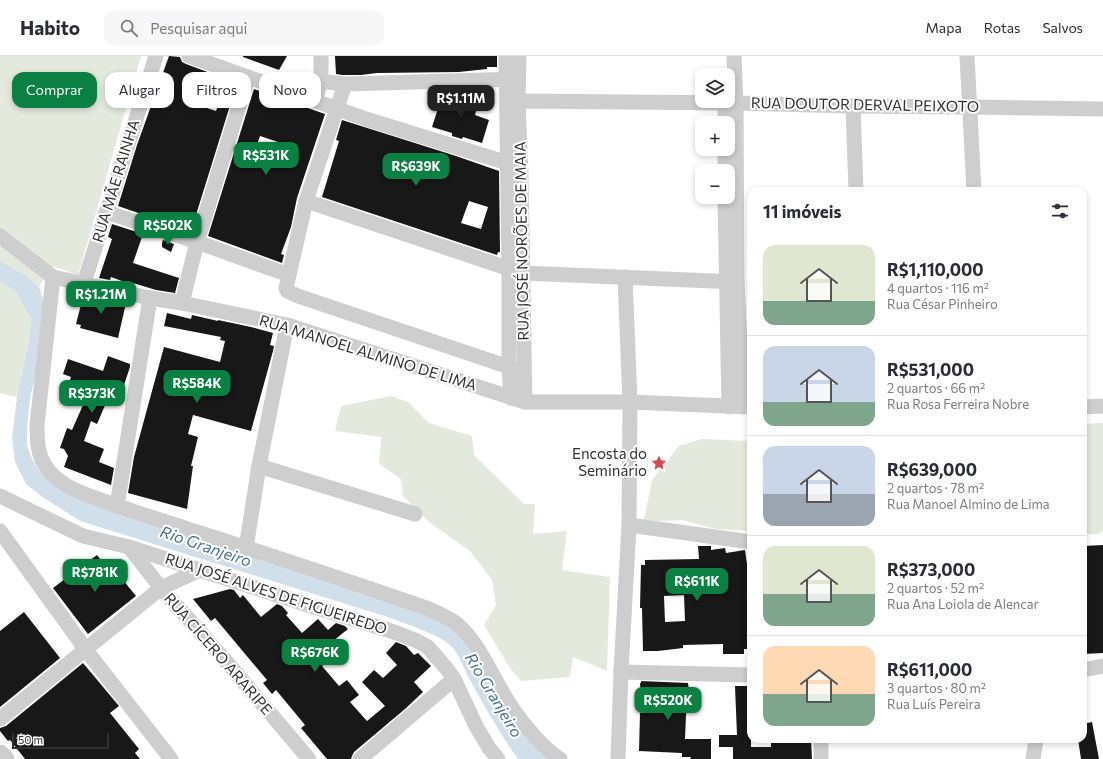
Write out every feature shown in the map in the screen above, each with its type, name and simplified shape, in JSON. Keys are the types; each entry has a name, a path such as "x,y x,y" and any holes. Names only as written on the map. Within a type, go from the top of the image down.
{"street":[{"name":"RUA MÃE RAINHA","path":"84,283 156,56"},
{"path":"189,56 232,72"},
{"path":"320,72 321,56"},
{"name":"RUA JOSÉ NORÕES DE MAIA","path":"506,56 513,79"},
{"name":"RUA JOSÉ NORÕES DE MAIA","path":"518,400 524,376 508,163 513,102 513,79 519,56"},
{"path":"724,56 724,68"},
{"path":"732,68 734,56"},
{"path":"967,56 974,187"},
{"path":"321,82 345,84 513,79"},
{"path":"345,84 306,200 286,288 288,291 298,296 508,367 524,376"},
{"path":"321,102 366,119 508,163"},
{"name":"RUA JOSÉ NORÕES DE MAIA","path":"513,102 521,175 516,271 508,367 518,400"},
{"name":"RUA DOUTOR DERVAL PEIXOTO","path":"513,102 695,103"},
{"name":"RUA DOUTOR DERVAL PEIXOTO","path":"735,103 1103,109"},
{"path":"853,106 856,187"},
{"path":"182,303 197,242 239,108"},
{"path":"728,108 731,282 741,407"},
{"path":"306,200 516,271 731,282"},
{"path":"727,204 731,216"},
{"path":"106,212 197,242 289,275"},
{"name":"RUA MANOEL ALMINO DE LIMA","path":"0,236 52,277 287,325 518,400 630,402 741,407"},
{"path":"52,277 37,425 37,444 41,458 49,471 65,485 80,493 427,608 446,617 457,625 471,640 509,704 526,726 560,759"},
{"path":"618,759 629,525 630,402 625,277"},
{"path":"117,506 150,298"},
{"path":"246,548 259,466 287,325"},
{"path":"1087,407 1103,406"},
{"path":"259,466 415,514"},
{"name":"RUA JOSÉ ALVES DE FIGUEIREDO","path":"0,496 83,536 129,547 397,632 428,647 454,679 476,726 489,748 498,759"},
{"path":"629,525 747,541"},
{"path":"0,531 86,650 170,759"},
{"name":"RUA CÍCERO ARARIPE","path":"129,547 161,588 309,759"},
{"path":"0,719 161,588 200,570"},
{"path":"1087,669 1103,666"},
{"path":"621,672 747,675"},
{"path":"360,759 454,679"},
{"path":"821,743 821,759"},
{"path":"1033,759 1035,743"},
{"path":"0,754 4,759"}],"shaded area":[{"path":"0,56 141,56 136,72 105,72 105,108 126,108 78,275 52,266 39,287 24,274 0,261"},
{"path":"0,281 16,292 31,317 29,341 17,397 0,393"},
{"path":"391,396 408,402 429,423 472,436 474,455 524,504 535,504 533,534 567,531 562,570 610,577 607,671 573,657 570,677 521,681 510,668 484,625 496,605 492,580 470,551 429,522 403,496 401,479 379,464 381,437 335,431 341,406"},
{"path":"1103,423 1103,530 1100,534 1087,534 1087,424"},
{"path":"702,439 747,441 747,531 716,529 682,520 644,520 652,480 679,446"}],"water":[{"name":"Rio Granjeiro","path":"0,261 24,274 39,287 46,307 41,353 30,398 27,429 27,446 32,459 40,472 58,486 280,566 428,614 455,629 492,682 510,718 534,746 548,759 518,759 487,710 461,661 450,645 444,640 394,619 80,521 44,498 26,484 15,462 12,438 17,397 29,341 31,318 16,292 0,281"}],"building":[{"path":"169,56 180,57 182,62 207,72 182,72 182,108 207,108 216,111 217,108 229,108 191,231 118,206 150,108 174,108 174,72 163,72"},
{"path":"243,56 287,56 279,70"},
{"path":"335,56 497,56 497,67 487,67 487,69 459,72 342,75 336,74"},
{"path":"254,89 259,91 259,108 308,108 325,114 297,198 291,227 281,254 284,255 282,263 208,236 248,108 251,108 251,99","holes":["260,136 287,145 280,163 253,156"]},
{"path":"450,94 478,104 475,115 489,120 482,143 463,137 462,139 452,136 452,133 432,127 441,99 447,101"},
{"path":"342,120 499,171 500,252 498,252 497,255 322,197 339,141 336,140","holes":["469,201 488,207 481,229 461,223"]},
{"path":"112,224 143,234 133,263 179,278 175,293 156,290 133,283 133,285 111,277 110,280 99,278 112,239 108,237"},
{"path":"163,240 174,244 171,252 162,247"},
{"path":"84,293 126,303 118,338 80,328 81,325 76,324"},
{"path":"167,313 191,319 192,315 273,333 270,345 274,346 273,351 251,431 193,415 188,434 198,437 191,466 193,466 187,509 128,493 134,457 164,347 220,362 225,341 220,340 221,337 164,326"},
{"path":"108,356 130,364 130,367 117,406 106,403 97,424 91,421 84,441 104,449 99,462 114,468 111,485 64,467 68,456 64,449 60,448 67,428 72,430 87,396 67,389 71,377 63,374 68,359 103,371"},
{"path":"1103,545 1103,653 1087,654 1087,546"},
{"path":"698,546 711,546 711,550 725,548 726,553 745,550 747,564 747,649 744,649 744,654 723,654 723,644 683,645 683,648 643,651 642,608 640,608 641,565 645,565 645,560 699,559","holes":["684,595 685,621 665,622 664,596"]},
{"path":"97,555 108,569 117,562 128,576 123,580 136,596 88,634 53,588"},
{"path":"230,589 234,590 240,598 243,595 261,617 277,604 282,606 288,613 286,615 302,633 318,619 328,630 336,623 345,626 348,629 327,646 335,655 322,666 339,686 347,680 359,695 350,702 367,721 385,706 362,682 374,670 383,678 397,665 386,653 396,642 406,646 414,655 418,653 431,666 414,682 423,692 354,752 351,759 327,759 301,728 305,725 276,690 272,694 263,683 267,680 215,618 211,621 193,599"},
{"path":"24,612 60,658 0,707 0,631"},
{"path":"83,663 119,706 110,713 139,749 135,753 140,759 25,759 10,740 8,741 0,731 0,728 6,726"},
{"path":"641,681 688,683 689,691 687,691 685,739 711,739 711,759 690,759 691,757 682,757 682,753 639,751 640,713 642,713"},
{"path":"735,686 747,686 747,743 751,743 751,747 771,747 771,743 811,743 812,759 733,759 733,747 719,747 719,735 737,735"},
{"path":"1092,722 1099,759 1081,759 1079,743 1087,743 1087,723"}],"place":[{"name":"Encosta do Seminário","path":"659,463"}]}
